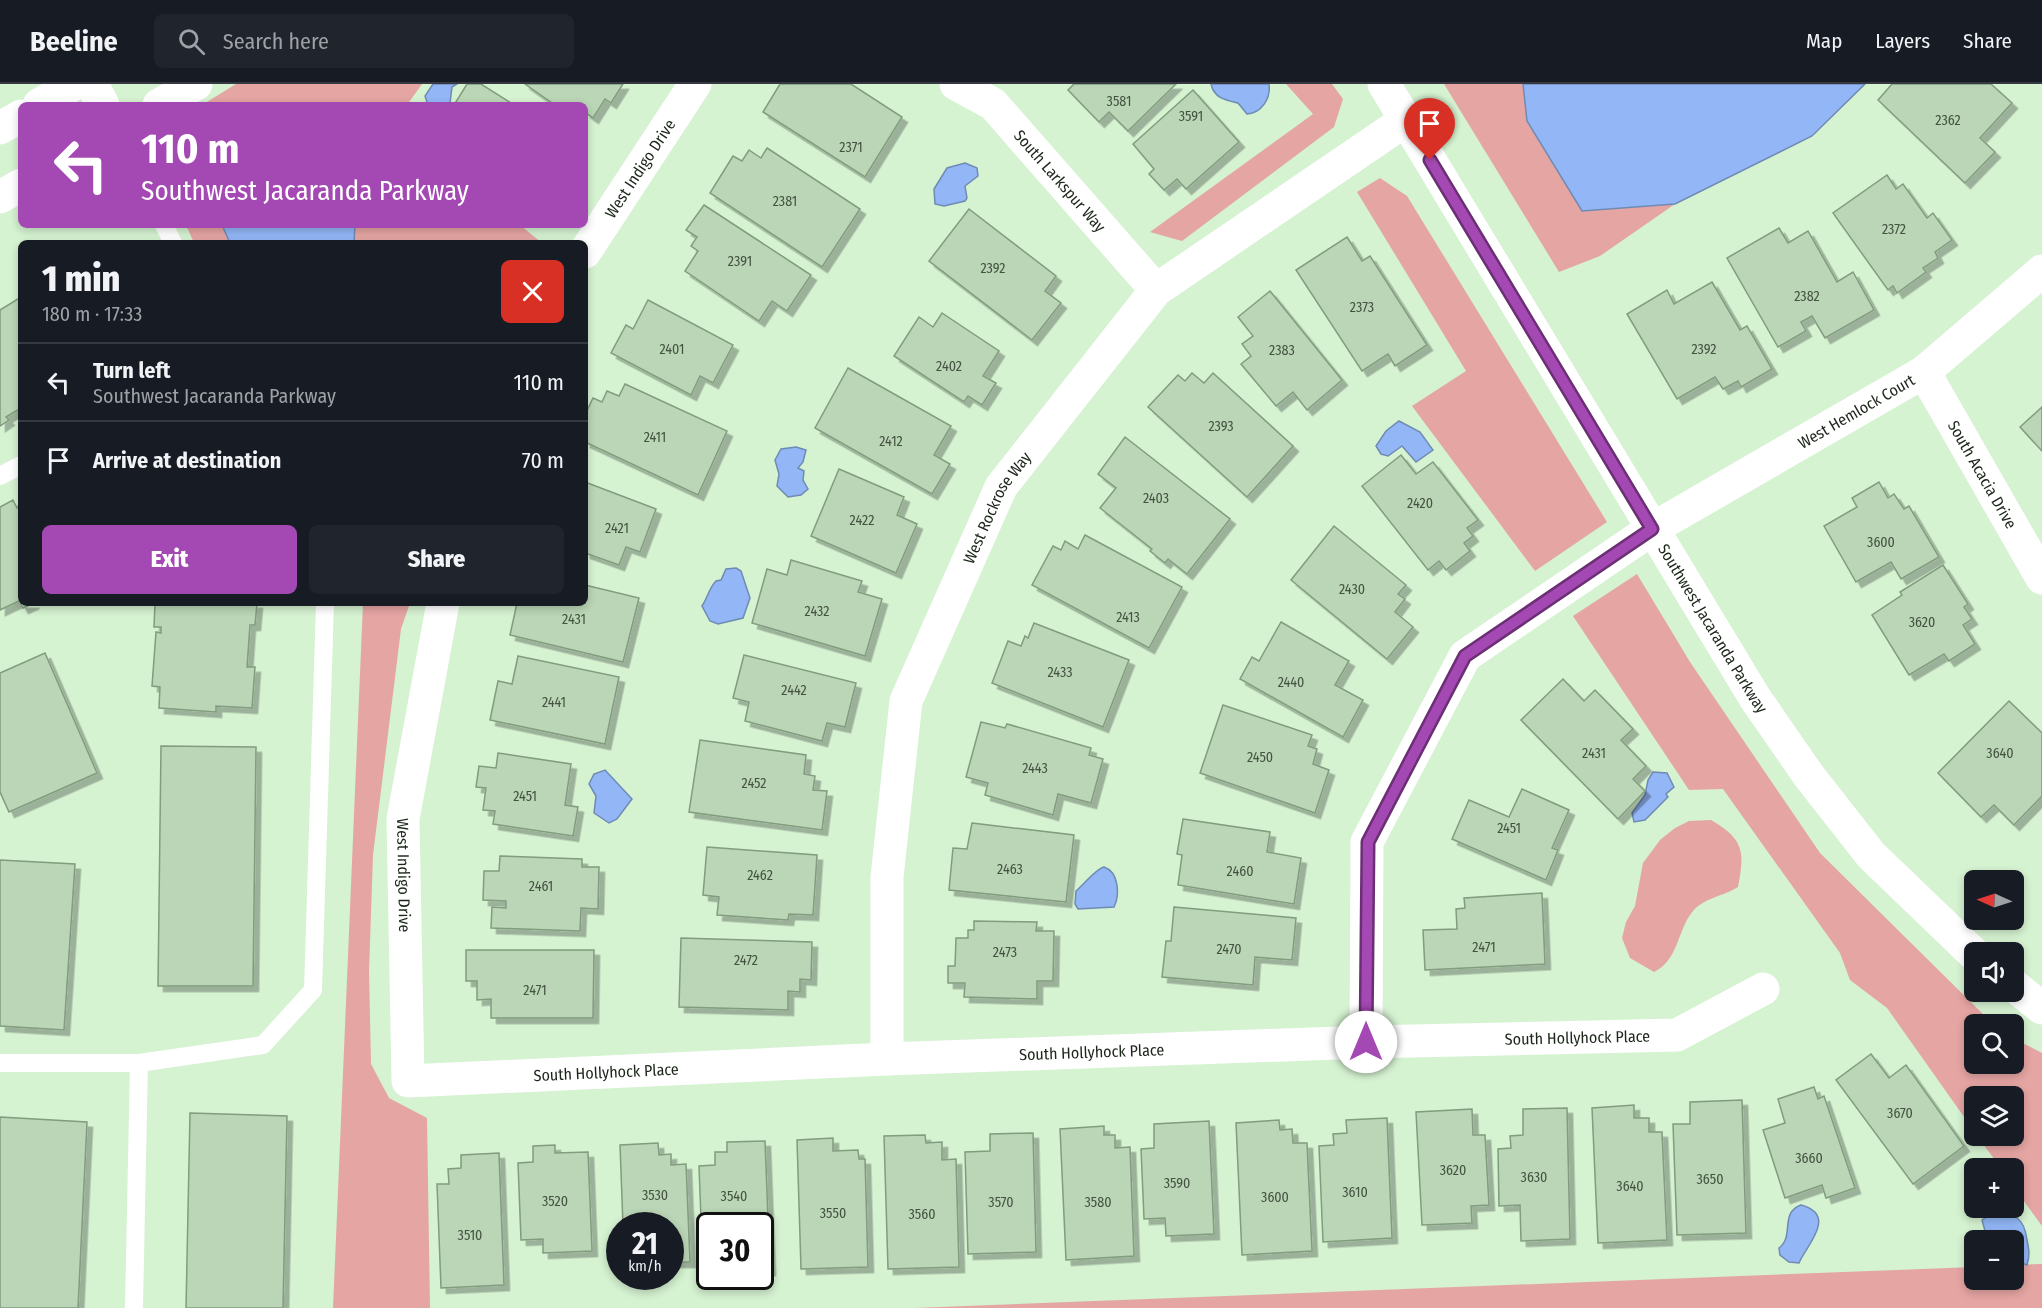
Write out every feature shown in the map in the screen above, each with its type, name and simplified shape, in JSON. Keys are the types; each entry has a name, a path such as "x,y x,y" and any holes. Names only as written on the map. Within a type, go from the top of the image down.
{"street":[{"path":"44,102 74,84"},
{"path":"92,84 101,102"},
{"path":"164,102 196,84"},
{"name":"West Indigo Drive","path":"588,247 695,84"},
{"name":"South Larkspur Way","path":"956,84 993,104 1156,290"},
{"name":"Southwest Jacaranda Parkway","path":"1383,84 1755,698 1809,776 1871,855 1964,944"},
{"path":"0,128 18,118"},
{"name":"West Rockrose Way","path":"887,1059 887,877 906,701 1001,487 1156,290 1406,120"},
{"path":"0,197 18,187"},
{"name":"West Hemlock Court","path":"1366,1042 1368,842 1465,656 1652,529 1924,372 2042,271"},
{"name":"South Acacia Drive","path":"1924,372 2042,578"},
{"name":"West Indigo Drive","path":"408,1081 403,819 442,606"},
{"name":"South Hollyhock Place","path":"408,1081 887,1059 1366,1042 1677,1035 1763,989"},
{"path":"2024,994 2042,1008"}],"lane":[{"path":"0,476 18,467"},
{"path":"0,1063 139,1063 263,1045 313,990 325,606"},
{"path":"134,1305 139,1063"}],"shaded area":[{"path":"236,84 422,84 409,102 207,102"},
{"path":"1286,84 1332,84 1343,99 1334,127 1182,241 1150,232 1313,114"},
{"path":"1444,84 1865,84 1812,136 1675,204 1600,256 1559,272"},
{"path":"1380,178 1407,196 1607,522 1535,571 1412,406 1466,371 1357,192"},
{"path":"187,228 524,228 538,240 193,240"},
{"path":"1637,574 1690,662 1820,853 1964,995 1964,1002 1971,1002 1983,1014 1964,1014 1964,1074 2024,1074 2024,1044 2042,1053 2042,1226 2024,1201 2024,1158 1994,1158 1984,1146 2024,1146 2024,1086 1964,1086 1964,1117 1887,1008 1850,980 1840,953 1723,789 1689,790 1573,616"},
{"path":"363,606 409,606 401,629 373,855 369,972 371,1064 389,1098 427,1118 430,1308 333,1308"},
{"path":"1711,820 1730,834 1740,848 1741,864 1738,887 1708,900 1693,911 1668,960 1654,972 1630,958 1622,938 1626,922 1635,906 1643,863 1660,840 1675,828 1689,821"},
{"path":"2042,1264 2042,1308 915,1308 1964,1267 1964,1290 2024,1290 2024,1265"}],"water":[{"path":"433,84 457,84 452,87 450,102 427,102 425,96"},
{"path":"1211,84 1269,84 1269,94 1261,108 1247,114 1238,103 1217,95"},
{"path":"1523,84 1865,84 1812,136 1675,204 1582,211 1527,121"},
{"path":"965,163 977,168 978,176 965,186 967,198 965,201 944,206 935,204 934,189 947,168"},
{"path":"223,228 355,228 354,240 229,240"},
{"path":"1399,421 1420,432 1433,450 1416,462 1402,446 1388,456 1381,454 1376,446 1386,431"},
{"path":"796,447 806,450 803,462 798,468 804,471 803,480 808,489 801,495 788,497 777,486 779,474 775,460 781,449"},
{"path":"736,568 741,571 750,598 743,618 718,624 710,621 702,606 712,587 716,581 721,580 726,569"},
{"path":"605,770 632,799 617,819 609,823 594,813 596,796 589,784 594,774"},
{"path":"1653,772 1667,773 1674,787 1666,794 1668,797 1645,820 1634,822 1632,813 1645,795 1648,780"},
{"path":"1104,867 1113,874 1117,884 1114,907 1078,909 1075,904 1076,891"},
{"path":"1801,1205 1818,1216 1819,1224 1817,1232 1799,1263 1789,1262 1780,1255 1779,1248 1784,1243 1791,1213"},
{"path":"1985,1218 2018,1218 2026,1232 2029,1255 2027,1265 2024,1264 2024,1230 1985,1230 1982,1220"}],"building":[{"path":"467,84 481,84 509,102 456,102"},
{"path":"525,84 623,84 611,103 605,99 593,118 588,114 588,102 551,102"},
{"path":"780,84 851,84 902,117 865,177 763,112"},
{"path":"1074,84 1176,84 1128,131 1109,112 1099,122 1068,90"},
{"path":"1892,84 1991,84 2012,103 1980,138 1995,152 1965,183 1878,100"},
{"path":"1193,90 1239,142 1186,189 1177,179 1164,190 1149,174 1154,169 1133,144"},
{"path":"767,148 860,209 822,267 710,193 733,156 742,161 749,150 761,158"},
{"path":"1887,175 1896,189 1903,184 1927,218 1933,213 1952,240 1935,252 1938,258 1923,268 1926,272 1897,293 1893,286 1888,290 1833,213"},
{"path":"704,205 811,275 787,311 772,301 759,321 685,271 698,251 691,246 697,237 686,230"},
{"path":"969,209 1056,276 1045,291 1061,303 1032,340 929,261"},
{"path":"1779,228 1788,243 1808,231 1837,282 1853,272 1874,310 1825,338 1812,316 1801,322 1806,331 1778,347 1727,258"},
{"path":"1347,237 1362,261 1370,256 1427,345 1395,366 1388,354 1362,371 1296,270"},
{"path":"1712,282 1740,330 1747,326 1772,369 1741,387 1738,381 1723,389 1715,377 1677,399 1627,314 1667,290 1674,304"},
{"path":"1270,291 1342,380 1307,410 1293,392 1276,406 1241,364 1251,356 1242,344 1253,336 1238,317"},
{"path":"18,299 18,410 6,417 9,420 0,426 0,310"},
{"path":"648,300 733,345 713,383 700,376 691,395 611,353 626,325 633,329"},
{"path":"942,313 999,351 983,376 996,383 982,405 968,396 964,402 894,356 919,317 933,327"},
{"path":"848,368 951,426 934,455 950,464 932,494 815,428"},
{"path":"1192,373 1204,383 1213,373 1293,446 1247,497 1148,407 1178,375 1185,381"},
{"path":"625,384 727,431 698,495 588,443 588,409 593,398 602,402 607,391 619,396"},
{"path":"2042,407 2042,451 2020,427"},
{"path":"1125,437 1230,519 1187,574 1168,559 1165,563 1150,551 1152,549 1100,508 1116,488 1098,474"},
{"path":"1401,455 1416,474 1433,462 1478,520 1467,528 1473,536 1464,543 1470,551 1446,570 1439,561 1428,570 1362,486"},
{"path":"839,469 904,497 897,515 917,524 896,573 811,536"},
{"path":"1879,482 1888,498 1894,494 1904,509 1909,506 1939,557 1901,579 1891,562 1856,582 1824,526 1857,507 1852,498"},
{"path":"588,483 656,509 640,552 626,547 619,565 588,554"},
{"path":"13,500 18,508 18,601 0,610 0,507"},
{"path":"1334,526 1406,585 1398,594 1405,599 1395,612 1413,627 1387,659 1291,580"},
{"path":"1085,535 1182,587 1149,648 1032,585 1053,546 1061,550 1065,541 1078,549"},
{"path":"791,560 862,581 858,592 882,599 865,656 752,623 767,569 787,575"},
{"path":"1943,565 1968,604 1964,607 1972,619 1963,625 1975,644 1949,661 1944,654 1909,675 1872,615 1902,595 1900,592"},
{"path":"588,586 639,598 623,662 510,635 516,606 588,606"},
{"path":"155,606 257,606 255,625 250,625 247,667 255,667 252,708 216,706 216,712 159,708 160,687 152,686 156,632 161,633 161,627 154,627"},
{"path":"1281,622 1349,661 1335,685 1363,700 1343,737 1240,679 1252,657 1259,661"},
{"path":"1034,623 1129,660 1103,727 992,683 1008,641 1021,646 1025,636 1028,638"},
{"path":"45,653 97,773 9,812 0,792 0,673"},
{"path":"744,655 856,683 845,727 827,723 822,741 745,721 749,702 733,698"},
{"path":"518,656 619,677 605,744 490,720 498,681 512,684"},
{"path":"1563,679 1584,701 1595,690 1633,729 1621,740 1646,766 1633,779 1645,791 1618,819 1521,720"},
{"path":"2009,701 2042,733 2042,796 2014,825 1994,805 1981,817 1938,773"},
{"path":"1223,705 1312,735 1308,746 1317,749 1313,764 1329,770 1315,813 1200,773"},
{"path":"981,722 1005,728 1007,724 1091,748 1089,755 1103,759 1091,803 1058,794 1053,815 985,795 988,783 966,777"},
{"path":"700,740 806,755 804,774 815,776 813,790 827,791 822,830 689,812"},
{"path":"161,746 256,747 253,986 158,986"},
{"path":"498,753 571,764 565,805 578,807 573,836 493,824 495,811 483,810 486,788 476,787 479,766 496,768"},
{"path":"1522,789 1569,810 1552,848 1558,850 1546,880 1452,839 1469,800 1509,817"},
{"path":"1183,819 1270,832 1267,852 1301,858 1294,904 1178,885 1182,855 1177,854"},
{"path":"972,823 1074,835 1066,902 949,890 953,848 967,849"},
{"path":"707,847 817,855 813,915 789,914 788,920 717,915 719,897 703,895"},
{"path":"500,856 582,859 582,867 599,867 598,909 581,908 580,931 491,928 492,907 506,908 506,901 483,900 484,871 499,871"},
{"path":"0,860 75,864 64,1030 0,1026"},
{"path":"1542,893 1545,964 1425,970 1423,930 1457,929 1456,909 1465,908 1464,898"},
{"path":"1174,907 1296,918 1292,960 1255,957 1253,985 1162,977 1166,941 1171,941"},
{"path":"974,921 1037,922 1036,931 1054,931 1053,981 1037,981 1037,999 964,997 965,983 948,983 948,966 955,966 956,938 968,938 968,930 974,930"},
{"path":"681,938 812,942 811,980 800,979 800,992 788,991 788,1010 679,1007"},
{"path":"466,950 594,950 593,1018 491,1018 491,999 477,1000 477,981 466,981"},
{"path":"1871,1054 1889,1078 1906,1065 1964,1146 1913,1184 1836,1080"},
{"path":"1814,1087 1818,1099 1824,1096 1855,1188 1826,1198 1822,1185 1785,1198 1763,1130 1785,1123 1778,1099"},
{"path":"1742,1100 1746,1233 1677,1235 1673,1124 1690,1124 1690,1102"},
{"path":"1634,1105 1634,1118 1649,1118 1649,1132 1662,1132 1667,1240 1598,1243 1592,1108"},
{"path":"1567,1108 1570,1239 1521,1241 1520,1205 1499,1206 1498,1149 1511,1148 1510,1136 1523,1135 1523,1109"},
{"path":"1472,1109 1473,1135 1485,1135 1489,1205 1471,1206 1472,1223 1422,1225 1416,1112"},
{"path":"190,1113 287,1116 283,1308 186,1308"},
{"path":"0,1117 87,1122 78,1308 0,1308"},
{"path":"1387,1118 1392,1238 1323,1242 1319,1146 1334,1145 1333,1134 1347,1133 1346,1120"},
{"path":"1279,1120 1280,1130 1292,1129 1293,1143 1307,1143 1312,1251 1242,1255 1236,1123"},
{"path":"1209,1121 1214,1234 1166,1236 1165,1218 1144,1219 1141,1149 1154,1148 1154,1124"},
{"path":"1104,1126 1104,1135 1115,1135 1115,1148 1130,1147 1134,1256 1066,1260 1060,1129"},
{"path":"1033,1133 1036,1252 968,1254 965,1152 990,1151 990,1134"},
{"path":"925,1135 926,1143 942,1142 942,1160 956,1159 959,1267 888,1269 884,1136"},
{"path":"833,1138 833,1151 858,1150 859,1159 865,1159 868,1267 801,1269 797,1140"},
{"path":"765,1141 768,1212 701,1212 699,1166 715,1165 715,1152 727,1152 727,1142"},
{"path":"658,1143 659,1155 671,1154 671,1165 686,1164 690,1262 684,1262 684,1212 622,1212 620,1145"},
{"path":"555,1145 555,1153 588,1152 592,1251 543,1253 543,1239 521,1240 518,1163 533,1162 533,1146"},
{"path":"499,1153 504,1285 441,1288 437,1184 449,1184 448,1169 461,1168 461,1155"}],"route":[{"path":"1366,1042 1368,842 1465,656 1652,529 1430,160"}]}
